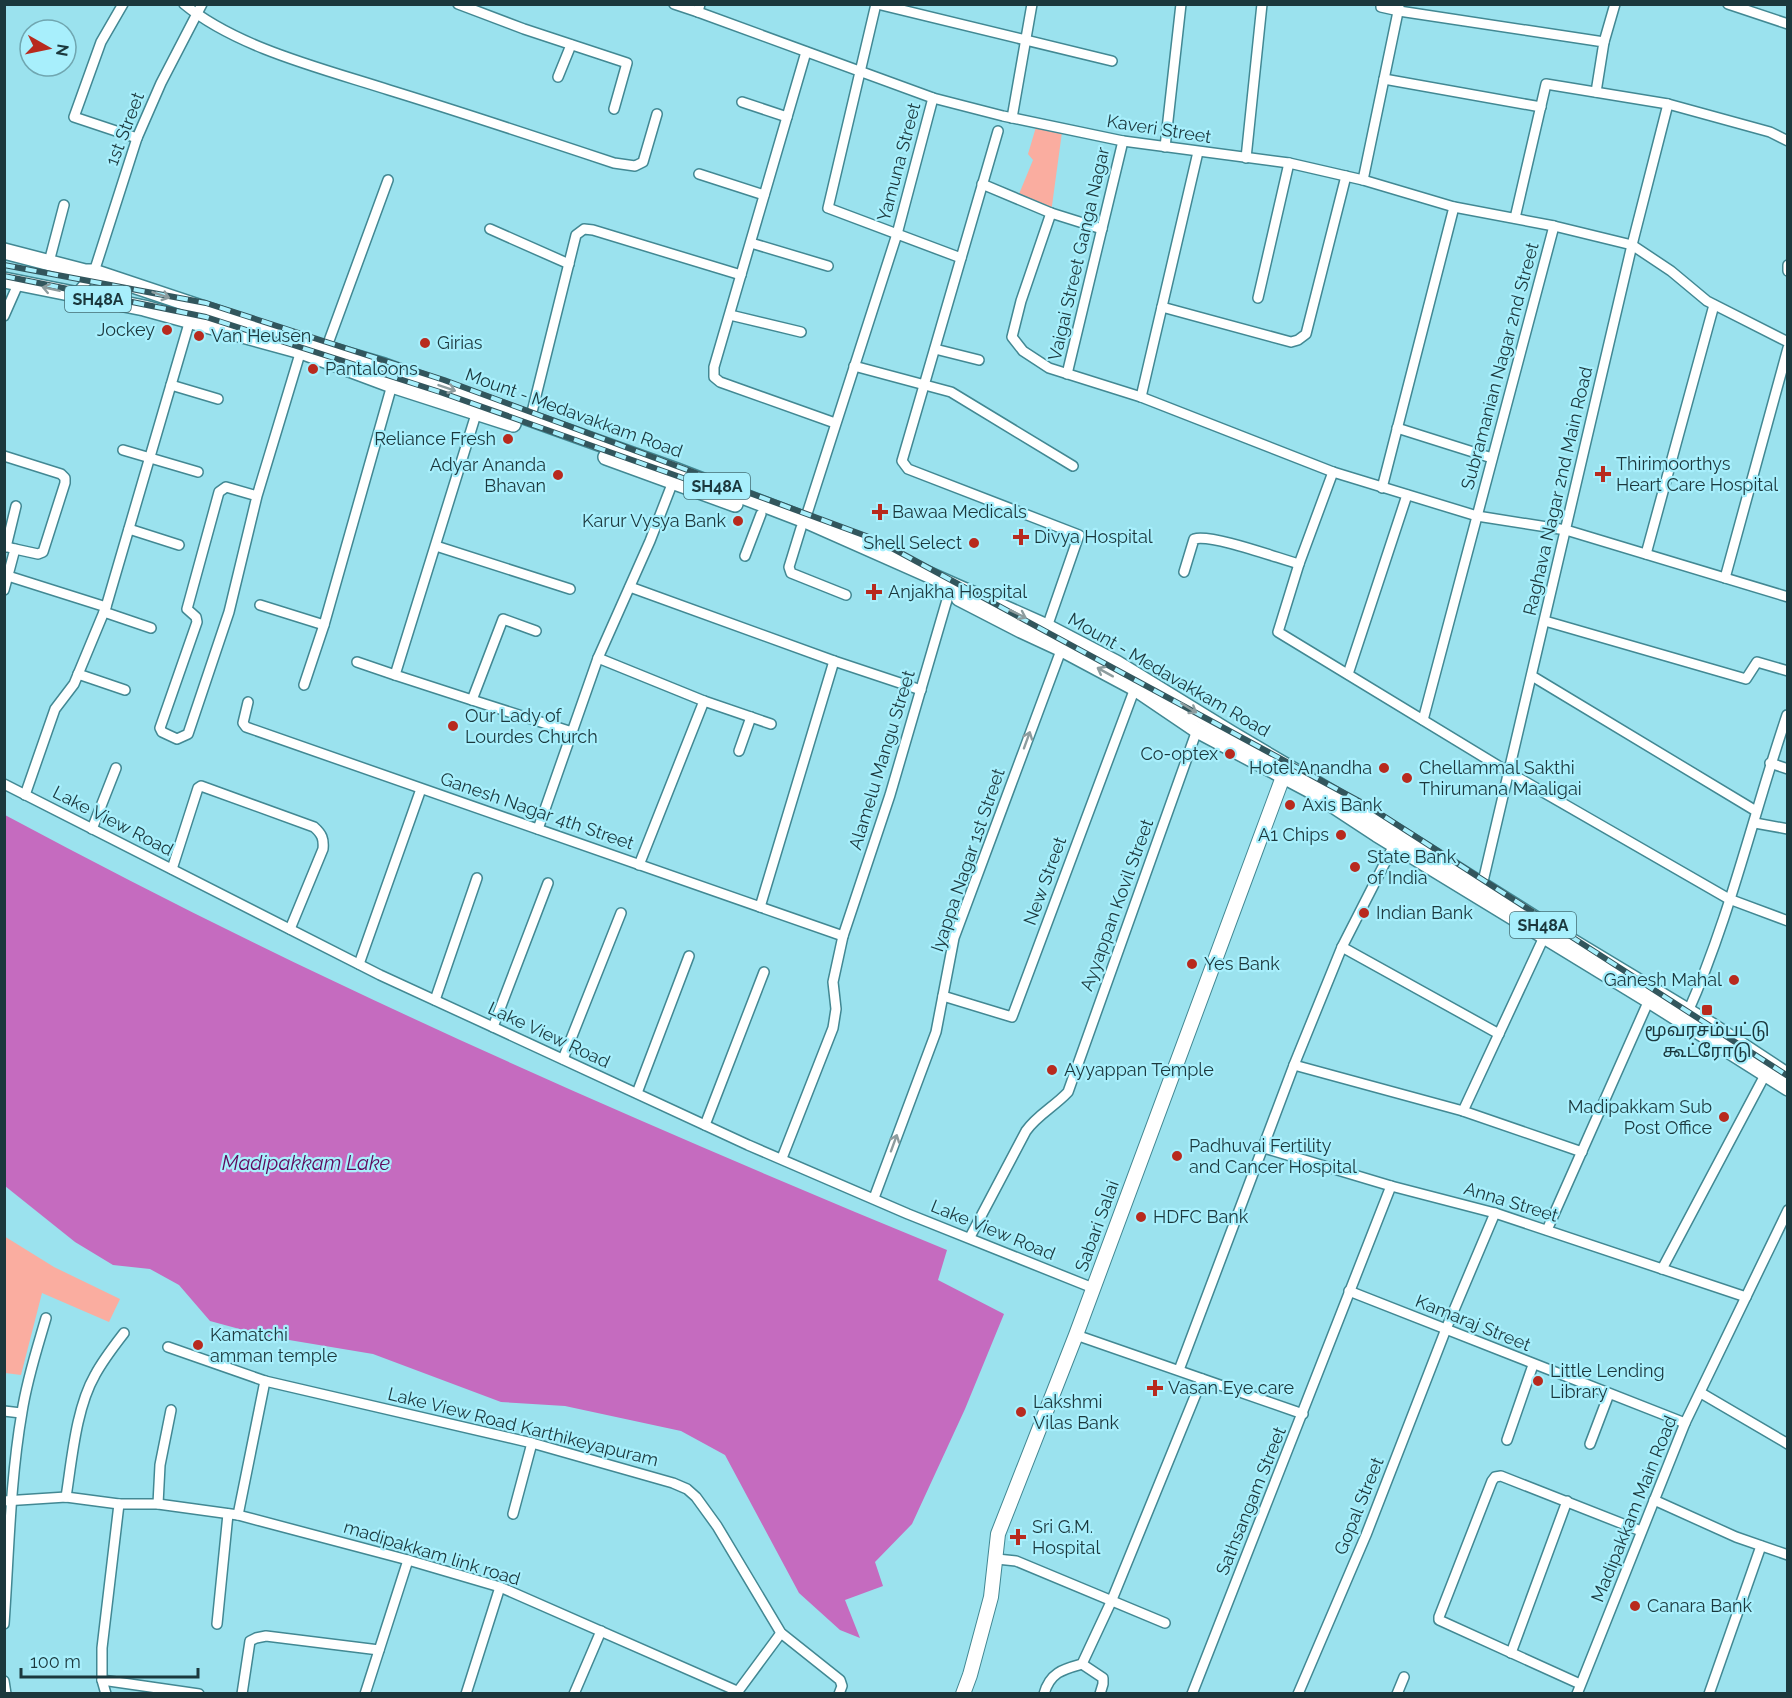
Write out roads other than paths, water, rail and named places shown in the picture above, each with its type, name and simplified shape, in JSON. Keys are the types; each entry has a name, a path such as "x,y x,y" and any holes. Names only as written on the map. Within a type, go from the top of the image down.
{"main road":[{"name":"Mount - Medavakkam Road","path":"4,251 94,272 302,347 392,386 477,411 675,476 760,513 803,524 908,572 1022,630 1116,663 1481,891 1788,1076"},
{"name":"Mount - Medavakkam Road","path":"12,281 302,347 326,349 384,366 803,524 1047,627 1064,643 1197,730 1285,770 1310,790 1377,834 1481,891 1544,937 1649,1000 1686,1016 1765,1075 1788,1088"},
{"name":"Sabari Salai","path":"963,1694 991,1597 998,1534 1076,1335 1285,770"}],"street":[{"path":"123,4 101,42 74,117 137,138"},
{"path":"184,4 197,16 243,40 301,62 614,163 635,166 643,162 657,114"},
{"name":"1st Street","path":"94,272 137,138 161,83 202,4"},
{"path":"458,4 627,63 614,109"},
{"name":"Kaveri Street","path":"674,4 699,8 806,52 933,98 1012,118 1123,141 1289,163 1363,180 1454,207 1554,226 1632,245"},
{"path":"961,258 828,208 877,4 1112,61"},
{"path":"1012,118 1032,4"},
{"path":"1165,147 1181,4"},
{"path":"1246,158 1262,4"},
{"path":"1381,4 1381,7 1399,8 1604,42"},
{"path":"1596,92 1604,42 1615,4"},
{"path":"1728,4 1788,24"},
{"path":"1363,180 1399,8"},
{"path":"558,76 571,45"},
{"path":"806,52 714,368 714,377 720,382 835,423"},
{"path":"1384,79 1541,107"},
{"path":"1515,218 1546,84 1668,104 1770,132 1788,141"},
{"name":"Yamuna Street","path":"846,595 790,573 789,567 897,234 933,98"},
{"path":"742,102 787,117"},
{"name":"Raghava Nagar 2nd Main Road","path":"1481,891 1632,245 1668,104"},
{"path":"998,131 902,461 908,468 1079,536 1047,627"},
{"name":"Vaigai Street Ganga Nagar","path":"1067,374 1123,141"},
{"path":"1141,397 1198,152"},
{"path":"1258,298 1289,163"},
{"path":"699,174 765,195"},
{"path":"1162,306 1291,342 1298,340 1306,334 1346,176"},
{"path":"326,349 388,180"},
{"path":"982,184 1051,213 1102,230"},
{"path":"50,262 64,205"},
{"path":"1382,488 1454,207"},
{"path":"1051,213 1021,301 1012,337 1023,351 1049,368 1141,397 1332,472 1382,488 1477,516 1566,530 1788,597"},
{"name":"Subramanian Nagar 2nd Street","path":"1423,720 1554,226"},
{"path":"490,229 569,264"},
{"path":"530,420 576,236 584,229 741,275"},
{"path":"751,243 828,266"},
{"path":"1632,245 1671,271 1707,301 1788,342"},
{"path":"1788,266 1788,271"},
{"path":"76,294 94,272"},
{"path":"4,316 12,281"},
{"path":"1646,554 1714,305"},
{"path":"730,315 801,332"},
{"path":"25,795 55,710 69,693 105,609 190,320"},
{"path":"257,496 226,487 219,492 187,609 196,617 197,622 160,728 162,732 177,739 188,734 229,612 257,496 302,347"},
{"path":"1725,578 1788,348"},
{"path":"935,349 979,360"},
{"path":"854,366 951,392 1073,466"},
{"path":"171,385 218,399"},
{"path":"304,685 324,625 392,386"},
{"path":"395,675 477,411"},
{"path":"1397,429 1492,458"},
{"path":"123,450 198,472"},
{"path":"4,456 61,474 65,478 43,552 38,554 8,547"},
{"path":"1332,472 1299,564 1278,632 1510,773 1729,899 1788,921"},
{"path":"538,829 598,658 630,587 675,476"},
{"path":"1348,674 1407,495"},
{"path":"4,590 8,576 8,547 16,506"},
{"path":"745,556 760,513"},
{"path":"129,529 179,545"},
{"path":"1184,572 1194,538 1199,537 1299,564"},
{"path":"436,546 570,589"},
{"path":"8,576 151,627"},
{"path":"630,587 921,690"},
{"name":"Alamelu Mangu Street","path":"782,1158 833,1028 836,1009 833,982 843,936 891,795 949,593"},
{"path":"260,605 324,625"},
{"path":"472,700 503,619 536,631"},
{"path":"1545,621 1746,679 1757,662 1788,671"},
{"name":"Iyappa Nagar 1st Street","path":"874,1198 936,1032 954,938 1064,643"},
{"path":"598,658 704,701 771,724"},
{"path":"760,907 834,661"},
{"path":"357,662 572,732"},
{"path":"78,674 125,690"},
{"path":"1532,676 1756,811"},
{"name":"New Street","path":"943,996 1012,1017 1135,688"},
{"path":"639,865 704,701"},
{"name":"Ganesh Nagar 4th Street","path":"248,702 243,723 246,728 843,936"},
{"path":"1686,1016 1755,823 1756,811 1770,763 1787,715"},
{"path":"739,751 751,717"},
{"name":"Ayyappan Kovil Street","path":"970,1237 1026,1131 1033,1121 1068,1092 1197,730"},
{"path":"1770,763 1788,769"},
{"path":"92,829 116,768"},
{"name":"Lake View Road","path":"4,784 359,964 493,1027 705,1125 908,1214 1093,1288"},
{"path":"172,869 201,786 314,827 324,840 323,849 290,929"},
{"path":"359,964 422,789"},
{"path":"1755,823 1788,829"},
{"path":"1179,1370 1294,1065 1342,948 1395,843"},
{"path":"435,1000 477,878"},
{"path":"493,1027 548,883"},
{"path":"563,1059 621,913"},
{"path":"1463,1111 1544,937"},
{"path":"1342,948 1499,1034"},
{"path":"636,1093 689,956"},
{"path":"705,1125 764,972"},
{"path":"1547,1230 1649,1000"},
{"path":"1294,1065 1463,1111 1582,1152"},
{"path":"1662,1269 1765,1075"},
{"name":"Anna Street","path":"1264,1148 1391,1186 1495,1213 1746,1297"},
{"name":"Sathsangam Street","path":"1192,1694 1391,1186"},
{"name":"Madipakkam Main Road","path":"1579,1689 1653,1500 1686,1423 1788,1210"},
{"name":"Gopal Street","path":"1298,1694 1366,1534 1446,1329 1495,1213"},
{"name":"Kamaraj Street","path":"1349,1291 1686,1423"},
{"path":"4,1624 8,1501 21,1413 46,1317"},
{"path":"66,1497 77,1430 86,1396 94,1376 124,1333"},
{"path":"1076,1335 1303,1414"},
{"name":"Lake View Road Karthikeyapuram","path":"168,1347 265,1381 532,1443 687,1489 696,1497 717,1526 781,1633 840,1680 842,1686 839,1694"},
{"path":"1506,1440 1533,1365"},
{"path":"1044,1694 1045,1689 1059,1671 1083,1664 1111,1602 1202,1379"},
{"path":"8,1501 66,1497 119,1504 158,1504 238,1515 265,1381"},
{"path":"1701,1393 1788,1444"},
{"path":"1590,1444 1609,1394"},
{"path":"158,1504 160,1465 171,1410"},
{"path":"4,1411 21,1413"},
{"path":"513,1514 532,1443"},
{"path":"1579,1689 1511,1653 1442,1622 1439,1617 1495,1477 1501,1476 1641,1531"},
{"path":"1653,1500 1736,1537 1788,1555"},
{"path":"1511,1653 1567,1501"},
{"path":"106,1694 102,1680 102,1648 119,1504"},
{"path":"217,1624 228,1514"},
{"name":"madipakkam link road","path":"238,1515 500,1587 737,1692"},
{"path":"1709,1694 1761,1546"},
{"path":"997,1559 1016,1561 1166,1623"},
{"path":"365,1694 408,1560"},
{"path":"466,1694 500,1587"},
{"path":"574,1694 601,1631"},
{"path":"737,1692 781,1633"},
{"path":"242,1694 250,1641 256,1638 266,1636 379,1650"},
{"path":"1083,1664 1102,1678 1100,1694"},
{"path":"1397,1694 1404,1677"},
{"path":"102,1680 146,1690 199,1694"},
{"path":"4,1681 6,1694"}],"water":[{"name":"Madipakkam Lake","path":"5,815 235,934 352,990 588,1098 947,1250 938,1280 1004,1314 965,1409 912,1524 875,1562 883,1586 845,1600 860,1638 840,1630 799,1593 725,1455 681,1431 565,1406 501,1402 373,1354 265,1336 210,1321 179,1285 150,1269 113,1265 75,1242 5,1186"}],"railway":[{"path":"4,265 206,303 444,380 877,540 1368,806 1788,1076"},
{"path":"4,276 206,317 440,392 700,484"}],"place":[{"name":"Jockey","path":"167,330"},
{"name":"Van Heusen","path":"199,336"},
{"name":"Girias","path":"425,343"},
{"name":"Pantaloons","path":"313,369"},
{"name":"Reliance Fresh","path":"508,439"},
{"name":"Thirimoorthys Heart Care Hospital","path":"1603,474"},
{"name":"Adyar Ananda Bhavan","path":"558,475"},
{"name":"Bawaa Medicals","path":"880,512"},
{"name":"Karur Vysya Bank","path":"738,521"},
{"name":"Divya Hospital","path":"1021,537"},
{"name":"Shell Select","path":"974,543"},
{"name":"Anjakha Hospital","path":"874,592"},
{"name":"Our Lady of Lourdes Church","path":"453,726"},
{"name":"Co-optex","path":"1230,754"},
{"name":"Hotel Anandha","path":"1384,768"},
{"name":"Chellammal Sakthi Thirumana Maaligai","path":"1407,778"},
{"name":"Axis Bank","path":"1290,805"},
{"name":"A1 Chips","path":"1341,835"},
{"name":"State Bank of India","path":"1355,867"},
{"name":"Indian Bank","path":"1364,913"},
{"name":"Yes Bank","path":"1192,964"},
{"name":"Ganesh Mahal","path":"1734,980"},
{"name":"மூவரசம்பட்டு கூட்ரோடு","path":"1707,1010"},
{"name":"Ayyappan Temple","path":"1052,1070"},
{"name":"Madipakkam Sub Post Office","path":"1724,1117"},
{"name":"Padhuvai Fertility and Cancer Hospital","path":"1177,1156"},
{"name":"HDFC Bank","path":"1141,1217"},
{"name":"Kamatchi amman temple","path":"198,1345"},
{"name":"Little Lending Library","path":"1538,1381"},
{"name":"Vasan Eye care","path":"1155,1388"},
{"name":"Lakshmi Vilas Bank","path":"1021,1412"},
{"name":"Sri G.M. Hospital","path":"1018,1537"},
{"name":"Canara Bank","path":"1635,1606"}]}
